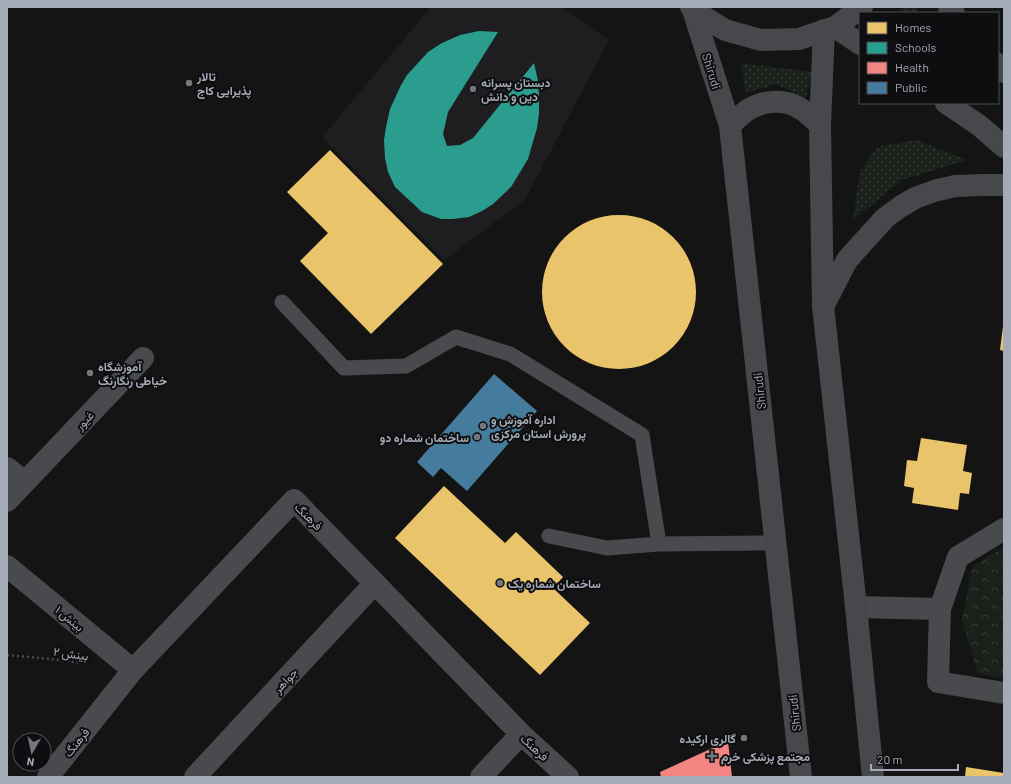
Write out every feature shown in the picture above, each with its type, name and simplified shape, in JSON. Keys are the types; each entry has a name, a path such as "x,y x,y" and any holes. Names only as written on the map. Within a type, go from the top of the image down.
{"main road":[{"path":"692,8 725,30 762,40 800,39 830,28 862,7"},
{"name":"Shirudi","path":"692,8 730,126 801,777"},
{"path":"830,28 859,43"},
{"path":"830,28 820,125 823,306 873,777"},
{"path":"730,126 750,108 763,103 775,101 788,103 802,109 820,125"},
{"path":"947,104 980,126 1004,147"},
{"path":"974,104 974,115 980,126"},
{"path":"823,306 847,260 885,218 900,207 934,191 955,186 983,184 1004,185"}],"street":[{"name":"غیور","path":"7,501 143,358"},
{"path":"7,468 25,482"},
{"name":"فرهنگ","path":"48,777 133,670 294,500 521,734 568,777"},
{"path":"1004,529 958,557 940,609 938,682 1004,693"},
{"name":"بینش ۱","path":"7,566 133,670"},
{"name":"جواهر","path":"195,777 375,583"},
{"path":"856,607 940,609"},
{"path":"481,777 521,734"}],"lane":[{"path":"282,302 344,368 406,366 456,336 510,354 642,435 659,544"},
{"path":"549,536 607,548 659,544 776,543"}],"path":[{"name":"بینش ۲","path":"7,655 88,664"}],"shaded area":[{"name":"دبستان پسرانه دین و دانش","path":"431,7 561,7 609,40 525,200 444,260 322,137"}],"green space":[{"path":"903,7 916,7 918,12 899,12"},
{"path":"741,63 812,72 806,98 776,84 746,93"},
{"path":"916,140 967,160 902,180 853,220 860,171 878,147"},
{"path":"1004,547 1004,678 978,674 962,620 972,567"}],"building: Homes":[{"path":"330,150 443,264 371,334 300,261 328,233 287,192"},
{"path":"611,215 627,215 649,221 674,237 690,262 695,277 695,307 690,322 674,347 662,356 641,366 627,369 611,369 597,366 583,360 570,352 559,341 545,314 542,300 542,284 545,270 551,256 559,243 570,232 597,218"},
{"path":"1004,326 1004,351 1000,350"},
{"path":"921,438 967,445 963,471 972,473 969,494 960,493 958,510 912,503 914,488 904,486 907,460 917,461"},
{"name":"ساختمان شماره یک","path":"444,486 505,543 516,532 563,577 553,588 590,623 540,675 395,538"},
{"path":"966,767 1004,773 1004,777 965,777"}],"building: Schools":[{"path":"479,31 498,32 448,112 443,134 447,146 460,145 473,138 534,63 538,81 539,97 537,128 528,159 511,187 493,204 469,217 441,219 422,212 395,187 388,172 385,158 384,140 386,127 390,109 401,85 407,75 428,52 442,43 460,35"}],"building: Health":[{"name":"مجتمع پزشکی خرم","path":"728,741 732,777 661,777 660,772"}],"building: Public":[{"name":"ساختمان شماره دو","path":"494,374 537,411 467,491 441,468 433,477 417,462"}],"place":[{"name":"تالار پذیرایی کاج","path":"189,83"},
{"name":"دبستان پسرانه دین و دانش","path":"473,89"},
{"name":"آموزشگاه خیاطی رنگارنگ","path":"90,373"},
{"name":"اداره آموزش و پرورش استان مرکزی","path":"483,426"},
{"name":"ساختمان شماره دو","path":"477,437"},
{"name":"ساختمان شماره یک","path":"500,583"},
{"name":"گالری ارکیده","path":"744,738"},
{"name":"مجتمع پزشکی خرم","path":"712,756"}]}
